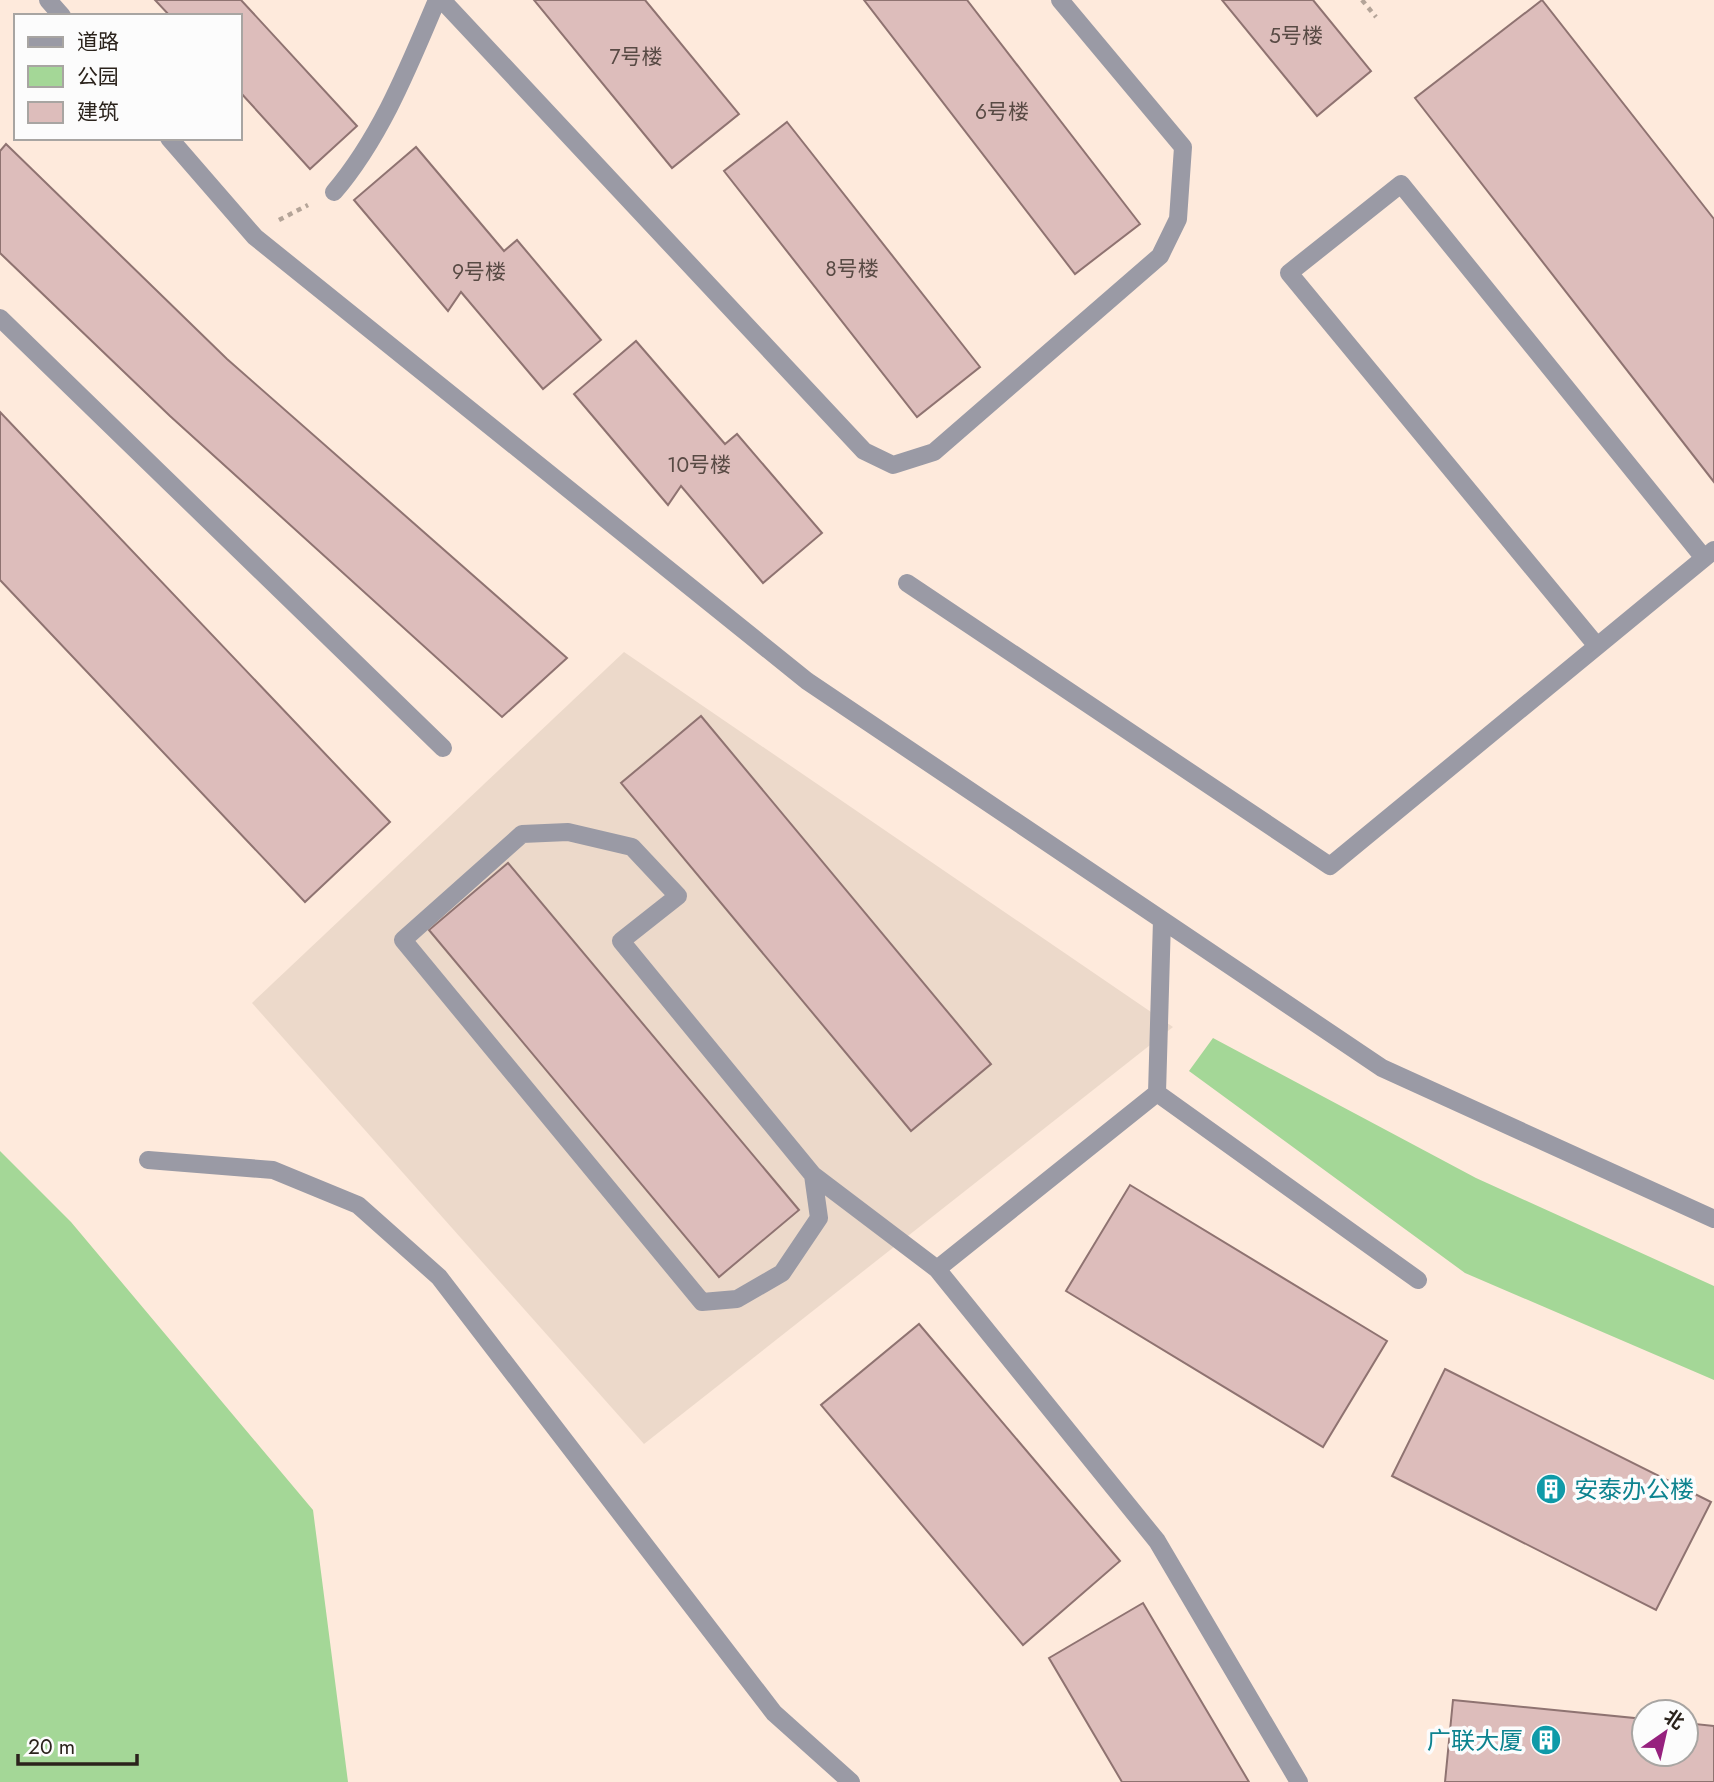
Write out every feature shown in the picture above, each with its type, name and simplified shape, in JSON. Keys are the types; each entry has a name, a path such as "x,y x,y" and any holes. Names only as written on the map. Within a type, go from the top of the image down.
{"street":[{"path":"48,0 60,14"},
{"path":"334,192 355,166 407,71 440,0 864,451 893,465 934,452 1160,256 1178,219 1183,147 1060,0"},
{"path":"171,140 255,237 807,681 1382,1068 1714,1219"},
{"path":"907,583 1330,866 1709,554 1401,184 1289,273 1597,646"},
{"path":"0,318 443,748"},
{"path":"813,1175 819,1218 782,1273 737,1299 702,1303 403,940 522,834 568,832 632,847 678,896 621,941 813,1175 937,1269 1157,1541 1299,1782"},
{"path":"937,1269 1157,1093 1162,920"},
{"path":"1157,1093 1418,1280"},
{"path":"148,1160 273,1170 358,1205 439,1277 774,1713 851,1782"}],"path":[{"path":"1362,0 1376,17"},
{"path":"275,223 334,192"}],"shaded area":[{"path":"624,652 1173,1027 644,1444 252,1003"}],"green space":[{"path":"1213,1038 1476,1178 1714,1286 1714,1380 1465,1273 1189,1071"},
{"path":"0,1151 71,1222 313,1510 348,1782 0,1782"}],"building":[{"path":"155,0 241,0 357,126 310,169 242,94 242,14 168,14"},
{"path":"534,0 645,0 739,114 672,168"},
{"path":"864,0 967,0 1140,224 1075,274"},
{"path":"1222,0 1313,0 1371,71 1317,116"},
{"path":"1542,0 1714,219 1714,482 1415,98"},
{"path":"787,122 980,367 917,417 724,171"},
{"path":"6,144 227,359 567,658 502,717 170,416 0,253 0,151"},
{"path":"416,147 504,251 517,240 601,340 543,389 461,292 448,311 354,200"},
{"path":"636,341 725,444 737,434 822,533 763,583 681,486 668,505 574,394"},
{"path":"0,412 390,822 305,902 0,580"},
{"path":"701,716 991,1064 911,1131 621,783"},
{"path":"508,863 799,1210 719,1277 429,930"},
{"path":"1130,1185 1387,1341 1323,1447 1066,1291"},
{"path":"919,1324 1120,1561 1023,1645 821,1405"},
{"name":"安泰办公楼","path":"1445,1369 1711,1502 1656,1610 1392,1476"},
{"path":"1143,1603 1249,1782 1122,1782 1049,1658"},
{"name":"广联大厦","path":"1453,1700 1630,1718 1630,1768 1700,1768 1700,1724 1714,1726 1714,1782 1445,1782"}],"place":[{"name":"安泰办公楼","path":"1551,1489"},
{"name":"广联大厦","path":"1546,1740"}]}
